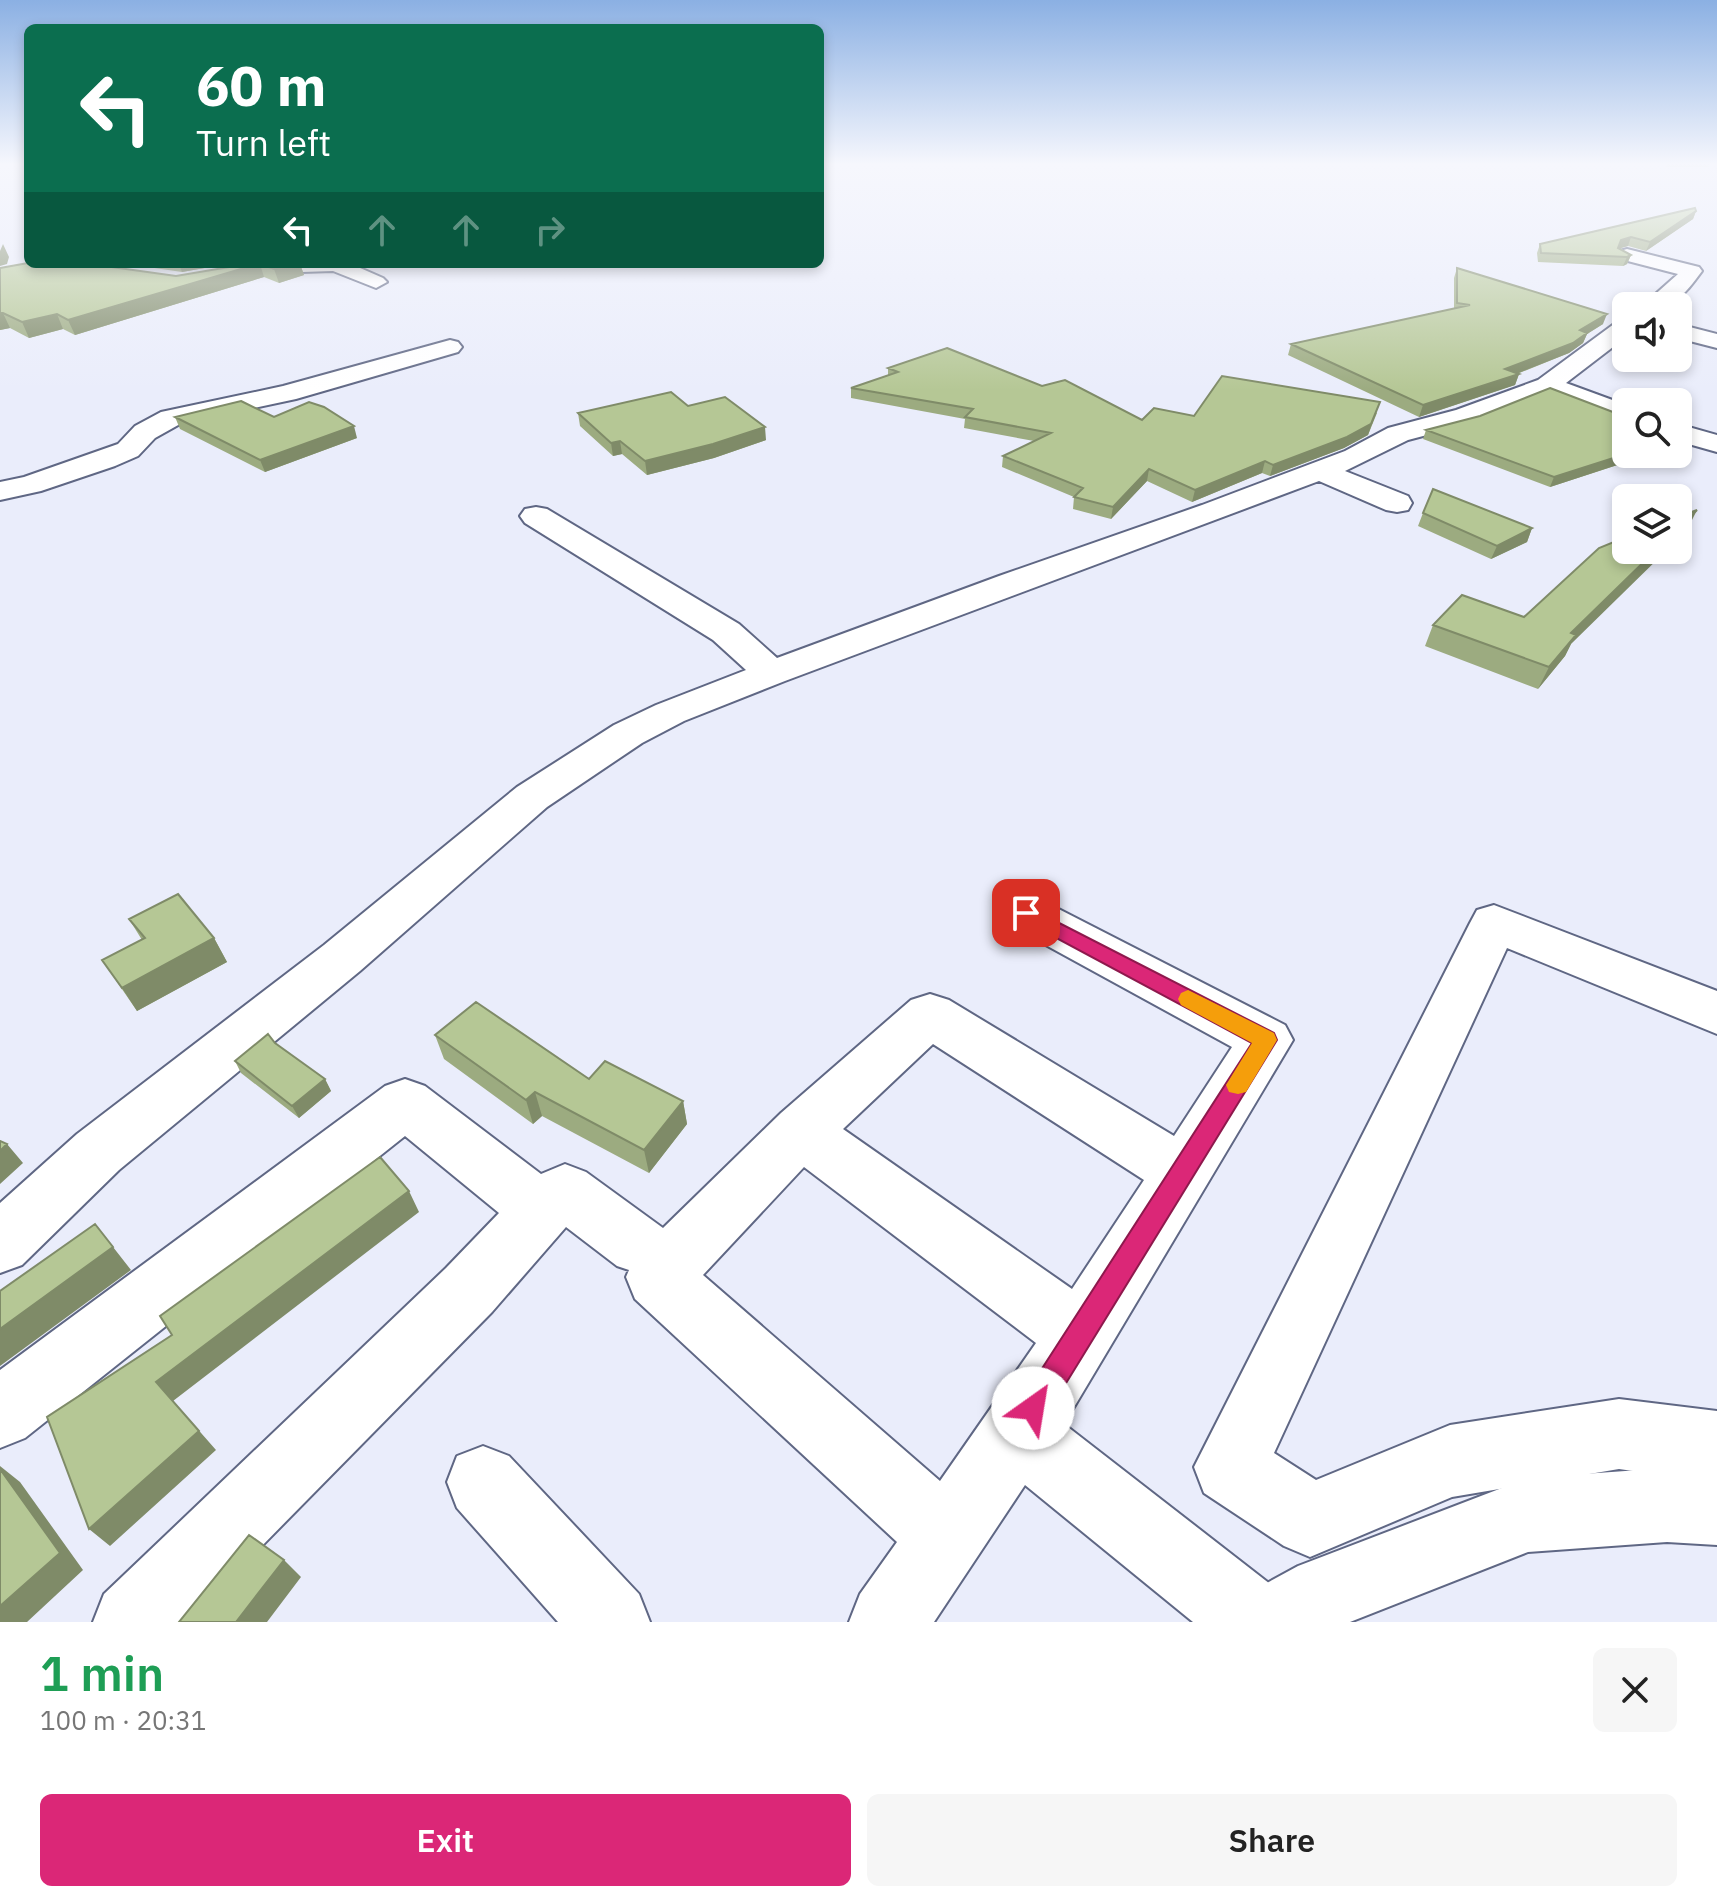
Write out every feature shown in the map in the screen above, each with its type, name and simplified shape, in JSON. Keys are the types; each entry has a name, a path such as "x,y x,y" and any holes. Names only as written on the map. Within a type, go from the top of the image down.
{"street":[{"path":"1627,255 1692,271 1673,292"},
{"path":"223,274 253,268"},
{"path":"343,268 376,282"},
{"path":"1692,335 1717,341"},
{"path":"0,1244 98,1152 342,958 532,797 628,734 670,713 772,673 1355,457 1398,434 1466,416 1547,385 1612,336"},
{"path":"0,491 105,460 128,450 145,432 171,418 287,393 450,347"},
{"path":"1547,385 1612,409"},
{"path":"1692,436 1717,444"},
{"path":"1317,470 1397,503"},
{"path":"536,516 726,632 772,673"},
{"path":"888,1622 1018,1433 1266,1040 1026,913"},
{"path":"1358,1580 1310,1520 1230,1467 1494,923 1717,1013"},
{"path":"946,1536 658,1277 801,1131 930,1015 1182,1172"},
{"path":"0,1413 405,1103 542,1210"},
{"path":"801,1131 1080,1335"},
{"path":"132,1622 469,1290 542,1210 565,1191 639,1245"},
{"path":"1018,1433 1255,1622"},
{"path":"1310,1520 1450,1461 1619,1434 1717,1447"},
{"path":"483,1482 611,1622"},
{"path":"1275,1622 1325,1593 1528,1515 1667,1505 1717,1508"}],"building":[{"path":"1559,240 1622,240 1618,248 1631,255 1541,253 1540,244"},
{"path":"24,264 24,268 119,268 176,276 223,268 244,268 68,320 57,314 22,322 0,313 0,268"},
{"path":"1457,268 1607,314 1580,330 1587,333 1573,343 1505,369 1519,374 1423,405 1291,344 1470,305 1457,303"},
{"path":"947,348 1042,386 1065,380 1142,420 1154,408 1194,416 1222,376 1380,402 1371,424 1347,437 1273,465 1265,461 1195,490 1149,469 1113,507 1074,497 1083,488 1003,456 1051,433 965,417 973,409 851,388 898,372 888,368"},
{"path":"1550,388 1612,412 1612,458 1554,477 1426,430 1480,416"},
{"path":"671,392 688,406 725,397 765,427 645,461 620,441 611,443 578,413"},
{"path":"241,401 274,417 309,402 324,407 354,426 260,460 175,417"},
{"path":"1433,489 1532,528 1497,546 1423,513"},
{"path":"1612,543 1612,564 1642,564 1571,633 1576,635 1549,667 1433,625 1462,595 1524,617 1599,548"},
{"path":"178,894 214,938 122,988 102,960 145,938 129,919"},
{"path":"476,1002 589,1079 605,1061 683,1101 644,1150 535,1092 526,1100 435,1035"},
{"path":"268,1034 275,1043 325,1079 292,1106 235,1061"},
{"path":"380,1157 409,1191 156,1382 199,1431 89,1529 47,1417 172,1335 160,1316"},
{"path":"95,1224 113,1247 0,1329 0,1291"},
{"path":"0,1469 60,1553 0,1606"},
{"path":"249,1535 284,1560 236,1622 179,1622"}],"slow traffic":[{"path":"1188,999 1266,1040 1238,1085"}],"route":[{"path":"1026,913 1266,1040 1033,1408"}]}
